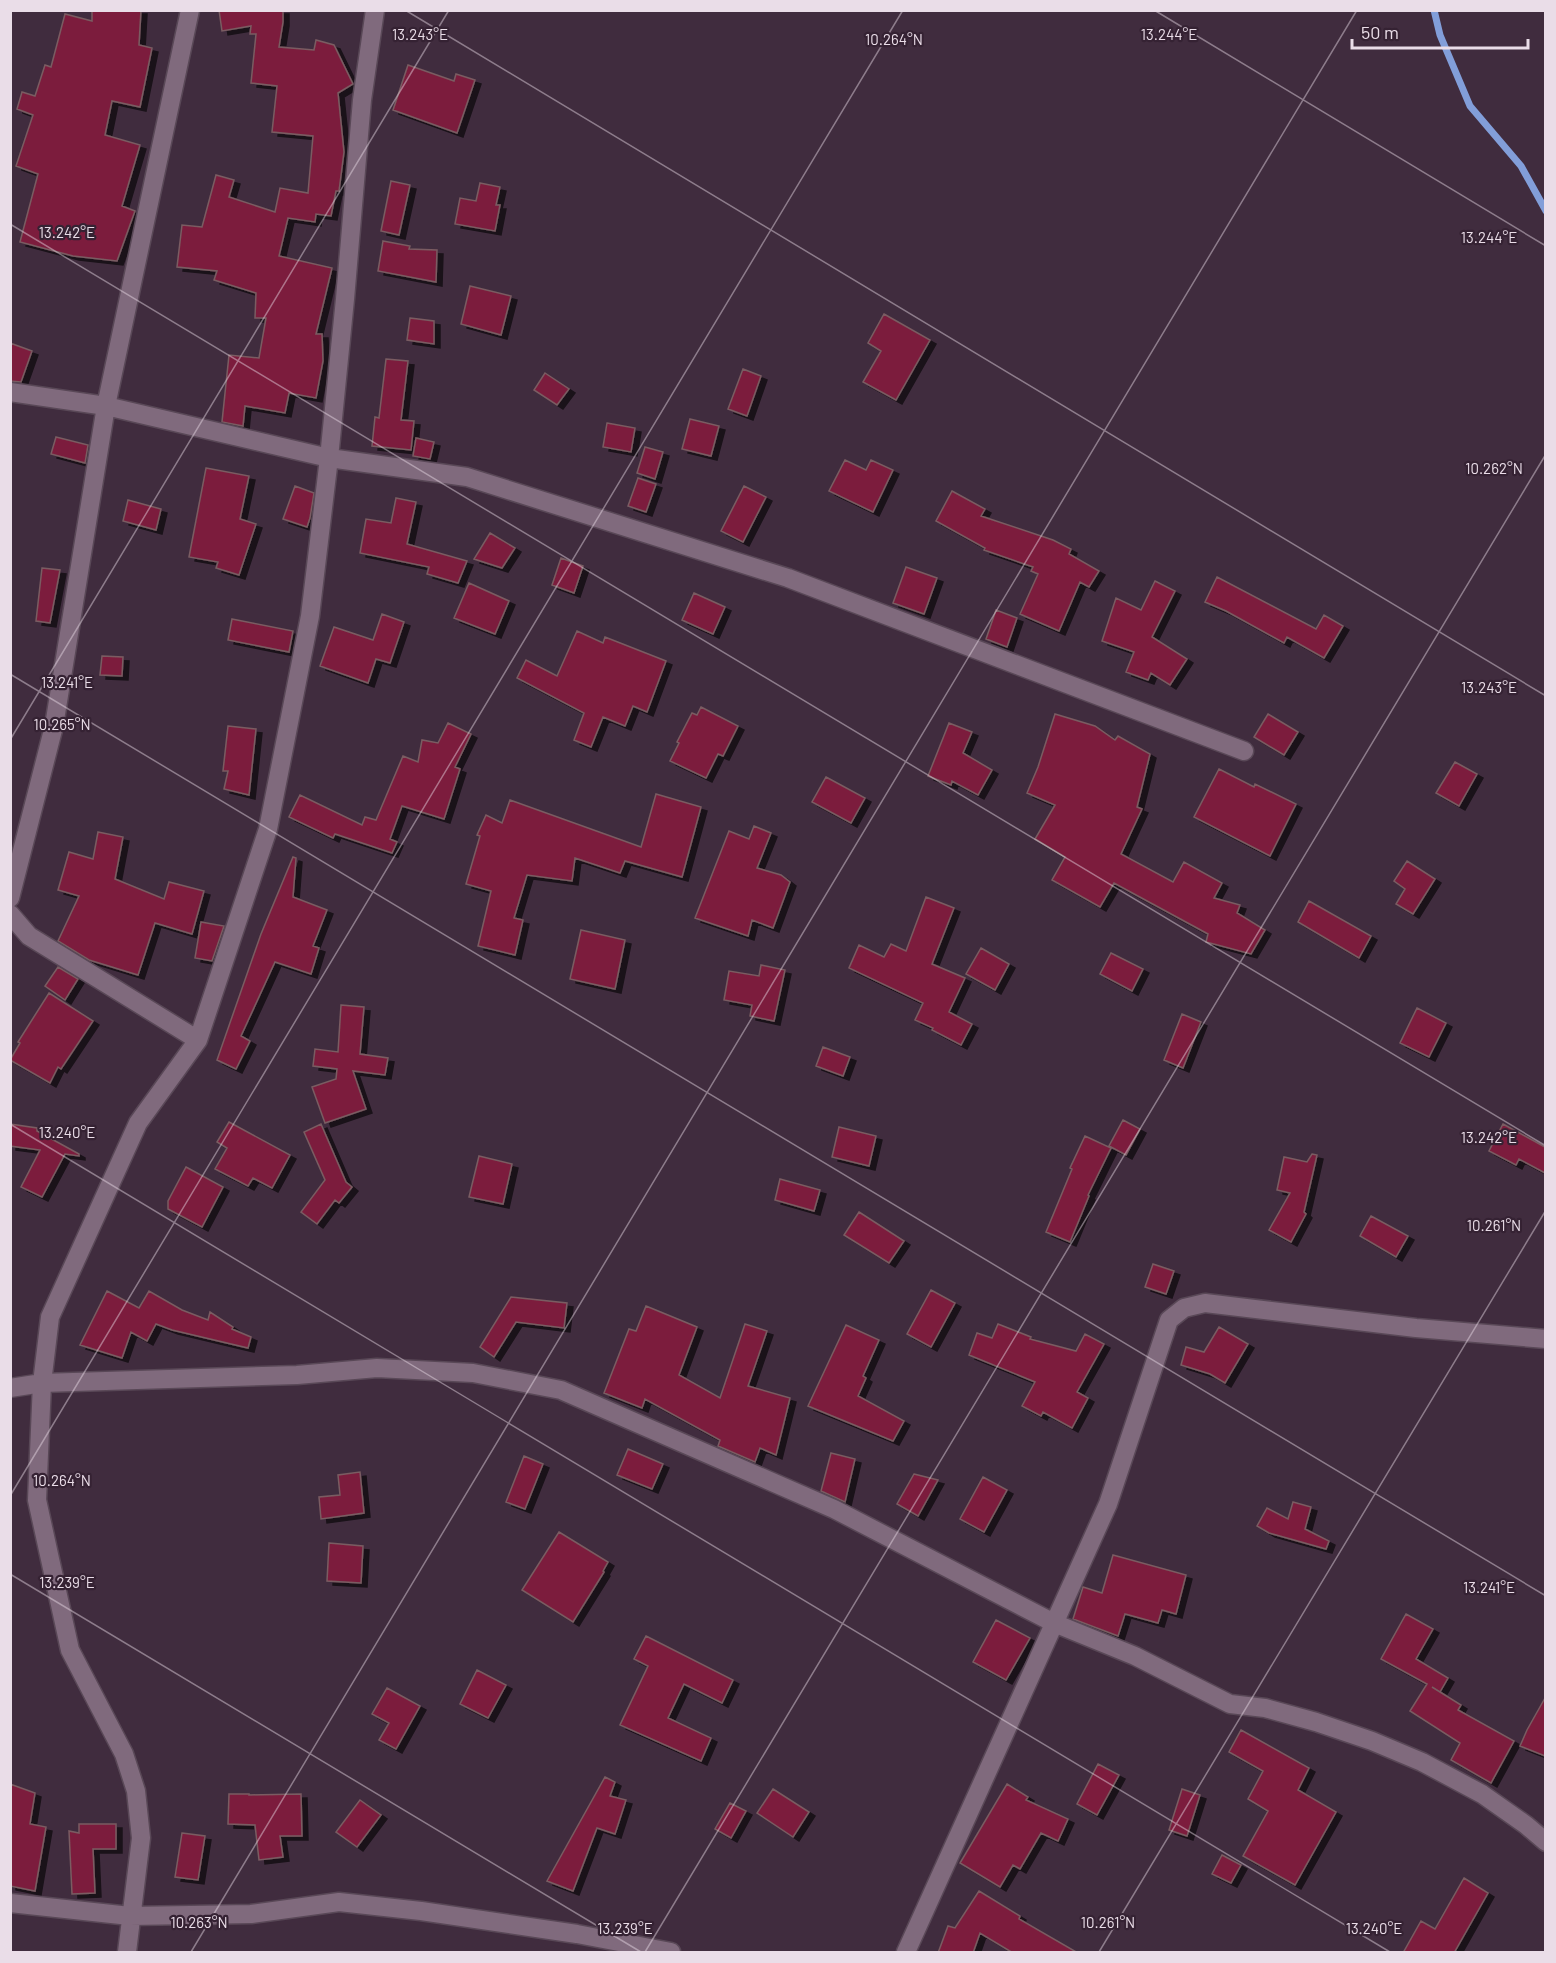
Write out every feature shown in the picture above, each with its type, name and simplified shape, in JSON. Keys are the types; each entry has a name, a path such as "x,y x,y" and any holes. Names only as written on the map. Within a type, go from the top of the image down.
{"street":[{"path":"10,898 54,726 106,406 190,10"},
{"path":"127,1953 141,1838 136,1791 124,1754 70,1650 37,1500 42,1383 50,1317 138,1123 198,1040 268,829 310,616 329,458 362,100 375,10"},
{"path":"10,392 106,406 329,458 468,477 788,578 1244,751"},
{"path":"10,914 29,936 198,1040"},
{"path":"906,1953 1108,1504 1169,1320 1184,1308 1205,1303 1416,1328 1545,1339"},
{"path":"10,1388 42,1383 297,1375 377,1368 473,1373 561,1390 834,1509 1054,1623 1135,1656 1230,1704 1265,1708 1316,1722 1372,1740 1422,1762 1482,1794 1526,1825 1545,1842"},
{"path":"10,1903 130,1916 251,1914 339,1902 421,1911 577,1934 671,1953"}],"building":[{"path":"92,10 141,10 139,45 152,48 140,107 112,101 105,135 140,145 122,206 135,211 117,261 73,256 20,242 38,174 16,166 33,115 17,109 22,92 35,96 45,65 51,67 65,14 92,21"},
{"path":"219,10 283,10 279,47 314,50 316,40 334,45 353,84 338,93 344,152 339,191 336,191 331,216 316,214 315,222 288,218 279,256 332,268 316,334 322,334 323,361 316,398 289,393 285,413 245,406 243,426 222,422 229,355 259,358 266,318 255,318 256,293 214,280 217,271 177,267 182,225 202,227 216,175 234,180 229,197 275,212 280,188 308,193 313,136 272,132 277,86 251,83 256,34 250,34 251,26 222,31"},
{"path":"408,65 454,81 456,74 475,80 457,133 393,110"},
{"path":"391,181 410,185 399,235 381,231"},
{"path":"480,183 500,187 496,205 500,205 495,231 455,224 460,198 476,201"},
{"path":"383,241 410,246 409,249 437,250 436,282 378,271"},
{"path":"470,286 511,296 501,335 461,324"},
{"path":"884,314 930,340 896,400 863,382 881,351 868,343"},
{"path":"410,318 434,321 434,344 407,340"},
{"path":"10,343 32,351 21,382 10,381"},
{"path":"386,359 408,361 401,420 414,421 411,450 372,446 375,417 379,418"},
{"path":"743,369 761,376 747,416 728,409"},
{"path":"545,373 569,389 557,405 534,390"},
{"path":"690,419 719,426 711,456 682,449"},
{"path":"607,423 635,428 631,452 603,447"},
{"path":"56,437 88,445 85,463 51,454"},
{"path":"416,438 434,442 430,459 413,456"},
{"path":"645,447 663,452 655,479 637,473"},
{"path":"845,460 866,470 871,460 893,470 873,512 829,491"},
{"path":"206,468 249,476 240,519 256,524 239,575 216,568 218,562 189,557"},
{"path":"638,478 656,484 646,512 628,506"},
{"path":"295,486 314,493 307,527 283,519"},
{"path":"744,486 766,497 743,542 721,531"},
{"path":"952,491 985,509 981,516 1053,540 1071,549 1069,554 1099,571 1089,587 1080,582 1059,631 1020,614 1038,574 1031,571 1033,567 984,550 985,548 936,521"},
{"path":"396,498 416,502 407,544 467,561 458,583 427,574 429,567 360,553 366,519 391,523"},
{"path":"128,500 161,509 156,530 123,521"},
{"path":"490,533 515,548 502,568 474,559"},
{"path":"561,558 583,566 574,593 552,585"},
{"path":"906,567 937,578 924,614 893,603"},
{"path":"42,568 60,570 50,623 36,621"},
{"path":"1217,577 1316,629 1324,615 1343,626 1324,658 1287,637 1284,643 1205,602"},
{"path":"1155,581 1175,591 1152,637 1187,659 1170,685 1151,673 1148,680 1126,672 1134,652 1102,641 1116,598 1141,610"},
{"path":"469,583 509,601 495,634 454,618"},
{"path":"694,593 725,607 713,634 682,620"},
{"path":"996,610 1017,618 1007,647 986,639"},
{"path":"382,614 404,622 390,663 376,659 368,683 320,666 334,627 373,640"},
{"path":"232,619 293,631 289,652 228,640"},
{"path":"577,631 603,643 605,637 666,661 647,712 633,706 625,726 603,717 591,747 574,740 584,713 517,678 526,660 557,676"},
{"path":"102,656 123,657 122,676 100,675"},
{"path":"701,707 738,726 723,756 718,754 706,778 670,761 692,713 697,715"},
{"path":"1055,714 1095,726 1115,740 1118,736 1150,754 1137,807 1142,809 1121,854 1173,882 1184,862 1222,883 1214,898 1240,905 1237,913 1265,930 1251,954 1206,942 1208,934 1114,883 1100,907 1052,880 1065,857 1035,839 1055,805 1027,793"},
{"path":"1268,714 1298,732 1284,755 1254,737"},
{"path":"448,723 471,734 455,767 460,769 444,819 402,806 390,839 397,842 392,853 335,834 333,838 289,817 300,795 362,825 365,817 376,820 403,756 418,762 422,740 438,743"},
{"path":"949,723 972,732 963,753 992,770 978,795 952,781 951,785 928,776"},
{"path":"228,726 256,729 249,795 224,789 228,771 223,771"},
{"path":"1455,762 1477,774 1459,806 1436,793"},
{"path":"1219,769 1254,787 1255,784 1296,804 1270,856 1194,817"},
{"path":"826,777 865,798 851,823 812,802"},
{"path":"656,794 701,807 682,877 625,861 620,873 575,858 572,881 527,875 514,918 523,920 515,955 478,946 491,891 466,884 480,836 477,835 486,815 502,823 510,800 641,847"},
{"path":"754,826 771,833 757,868 781,875 790,882 773,928 752,920 748,936 695,918 729,831 749,839"},
{"path":"98,832 123,837 115,879 164,899 169,882 204,891 192,934 155,923 138,975 89,960 58,941 79,896 58,890 69,852 93,859"},
{"path":"293,857 296,858 293,897 327,910 313,946 319,948 311,974 275,962 241,1036 250,1041 236,1069 217,1060 261,934"},
{"path":"1407,861 1435,879 1413,914 1396,904 1405,889 1394,881"},
{"path":"926,897 954,908 932,964 965,978 949,1012 972,1024 961,1045 915,1020 923,1003 849,968 859,945 884,957 891,944 906,951"},
{"path":"1309,901 1371,936 1359,958 1298,922"},
{"path":"201,922 224,926 212,961 195,958"},
{"path":"581,930 625,940 615,989 570,979"},
{"path":"981,948 1009,964 995,990 966,974"},
{"path":"1111,953 1143,969 1132,991 1100,974"},
{"path":"761,965 785,970 774,1021 750,1016 752,1005 724,1000 729,971 759,976"},
{"path":"58,967 78,979 65,1000 45,986"},
{"path":"49,993 93,1021 61,1069 58,1067 50,1083 10,1060 20,1043 18,1042"},
{"path":"341,1005 364,1007 360,1054 388,1058 385,1075 353,1071 366,1109 325,1123 312,1087 336,1079 337,1069 313,1066 315,1049 338,1052"},
{"path":"1417,1008 1446,1023 1429,1057 1400,1043"},
{"path":"1182,1014 1201,1022 1183,1068 1164,1060"},
{"path":"823,1047 850,1057 843,1076 816,1066"},
{"path":"1123,1120 1140,1129 1126,1155 1109,1146"},
{"path":"229,1122 290,1155 272,1188 253,1178 248,1186 215,1169 227,1148 217,1142"},
{"path":"10,1124 37,1128 37,1131 79,1154 79,1156 65,1154 42,1197 21,1187 40,1150 10,1146"},
{"path":"321,1124 346,1182 352,1187 339,1203 335,1200 317,1224 301,1212 325,1180 304,1132"},
{"path":"1503,1124 1545,1147 1545,1173 1519,1159 1516,1165 1489,1151"},
{"path":"839,1127 876,1136 869,1166 832,1157"},
{"path":"1085,1136 1111,1148 1088,1195 1070,1242 1046,1232 1072,1169 1070,1168"},
{"path":"1312,1154 1317,1155 1304,1212 1306,1214 1291,1242 1269,1230 1290,1193 1277,1190 1284,1157 1307,1162"},
{"path":"479,1156 512,1164 503,1204 469,1197"},
{"path":"186,1167 223,1187 202,1227 168,1209 168,1201"},
{"path":"780,1179 820,1190 814,1211 775,1200"},
{"path":"859,1212 904,1241 889,1263 844,1235"},
{"path":"1371,1216 1408,1236 1396,1257 1360,1236"},
{"path":"1153,1264 1174,1271 1166,1294 1145,1287"},
{"path":"931,1290 955,1303 931,1347 907,1334"},
{"path":"107,1291 139,1308 149,1291 182,1310 208,1320 210,1312 233,1327 232,1329 251,1337 248,1348 156,1324 147,1341 131,1332 122,1358 80,1345"},
{"path":"511,1297 567,1303 564,1328 516,1322 494,1357 480,1347"},
{"path":"646,1306 697,1327 679,1375 720,1398 745,1324 767,1331 748,1386 790,1398 776,1455 760,1448 755,1462 718,1446 720,1440 645,1399 642,1408 604,1393 629,1329 636,1331"},
{"path":"998,1324 1031,1337 1030,1339 1076,1351 1085,1334 1104,1344 1077,1392 1088,1398 1072,1428 1043,1412 1041,1416 1022,1406 1035,1382 969,1355 977,1333 992,1338"},
{"path":"846,1325 879,1340 863,1376 866,1378 858,1396 904,1421 893,1441 808,1406"},
{"path":"1219,1327 1248,1344 1225,1383 1210,1374 1181,1365 1186,1347 1204,1352"},
{"path":"628,1449 663,1464 652,1489 617,1475"},
{"path":"831,1453 855,1459 845,1502 821,1491"},
{"path":"524,1456 543,1464 525,1509 506,1502"},
{"path":"360,1472 364,1513 321,1519 319,1497 340,1495 338,1475"},
{"path":"914,1474 938,1480 918,1516 897,1504"},
{"path":"983,1477 1007,1490 984,1532 960,1519"},
{"path":"1293,1502 1311,1507 1305,1529 1329,1541 1326,1549 1269,1533 1257,1526 1267,1508 1288,1519"},
{"path":"559,1532 608,1562 573,1622 522,1590"},
{"path":"329,1543 363,1546 361,1583 327,1581"},
{"path":"1113,1555 1186,1575 1176,1614 1162,1610 1158,1623 1125,1614 1118,1636 1073,1619 1083,1587 1102,1593"},
{"path":"1406,1614 1433,1629 1416,1659 1448,1678 1440,1692 1461,1705 1458,1710 1514,1741 1491,1783 1451,1760 1460,1743 1410,1711 1427,1684 1381,1659"},
{"path":"996,1620 1030,1638 1006,1680 973,1662"},
{"path":"646,1636 733,1680 722,1703 684,1684 668,1718 711,1738 701,1761 620,1725 648,1666 634,1659"},
{"path":"477,1670 506,1685 488,1718 460,1704"},
{"path":"387,1688 420,1706 396,1749 379,1740 389,1723 372,1714"},
{"path":"1545,1698 1545,1756 1520,1746"},
{"path":"1241,1730 1309,1768 1298,1790 1336,1812 1295,1885 1243,1856 1268,1811 1248,1799 1263,1771 1229,1752"},
{"path":"1098,1764 1119,1775 1097,1815 1077,1804"},
{"path":"605,1777 615,1782 610,1796 626,1800 615,1834 597,1828 573,1891 547,1881"},
{"path":"10,1784 35,1793 30,1824 46,1827 35,1891 10,1886"},
{"path":"1007,1784 1028,1797 1026,1800 1068,1819 1058,1841 1041,1833 1020,1869 1013,1865 1000,1887 960,1863"},
{"path":"773,1789 809,1812 793,1837 757,1813"},
{"path":"1182,1789 1200,1795 1187,1836 1169,1830"},
{"path":"229,1794 301,1794 302,1836 280,1836 283,1857 259,1860 255,1825 228,1824"},
{"path":"360,1800 381,1815 357,1847 336,1832"},
{"path":"730,1803 746,1811 731,1838 715,1829"},
{"path":"79,1824 116,1824 116,1849 93,1849 95,1893 72,1894 69,1831 79,1833"},
{"path":"182,1833 205,1836 198,1880 175,1877"},
{"path":"1222,1855 1241,1865 1231,1883 1212,1874"},
{"path":"1464,1878 1488,1893 1454,1953 1403,1953 1421,1921 1435,1929"},
{"path":"979,1891 1020,1916 1019,1919 1078,1953 1013,1953 980,1933 973,1953 938,1953 948,1926 955,1928"}],"waterway":[{"path":"1434,10 1440,35 1470,106 1521,166 1546,211"}]}
